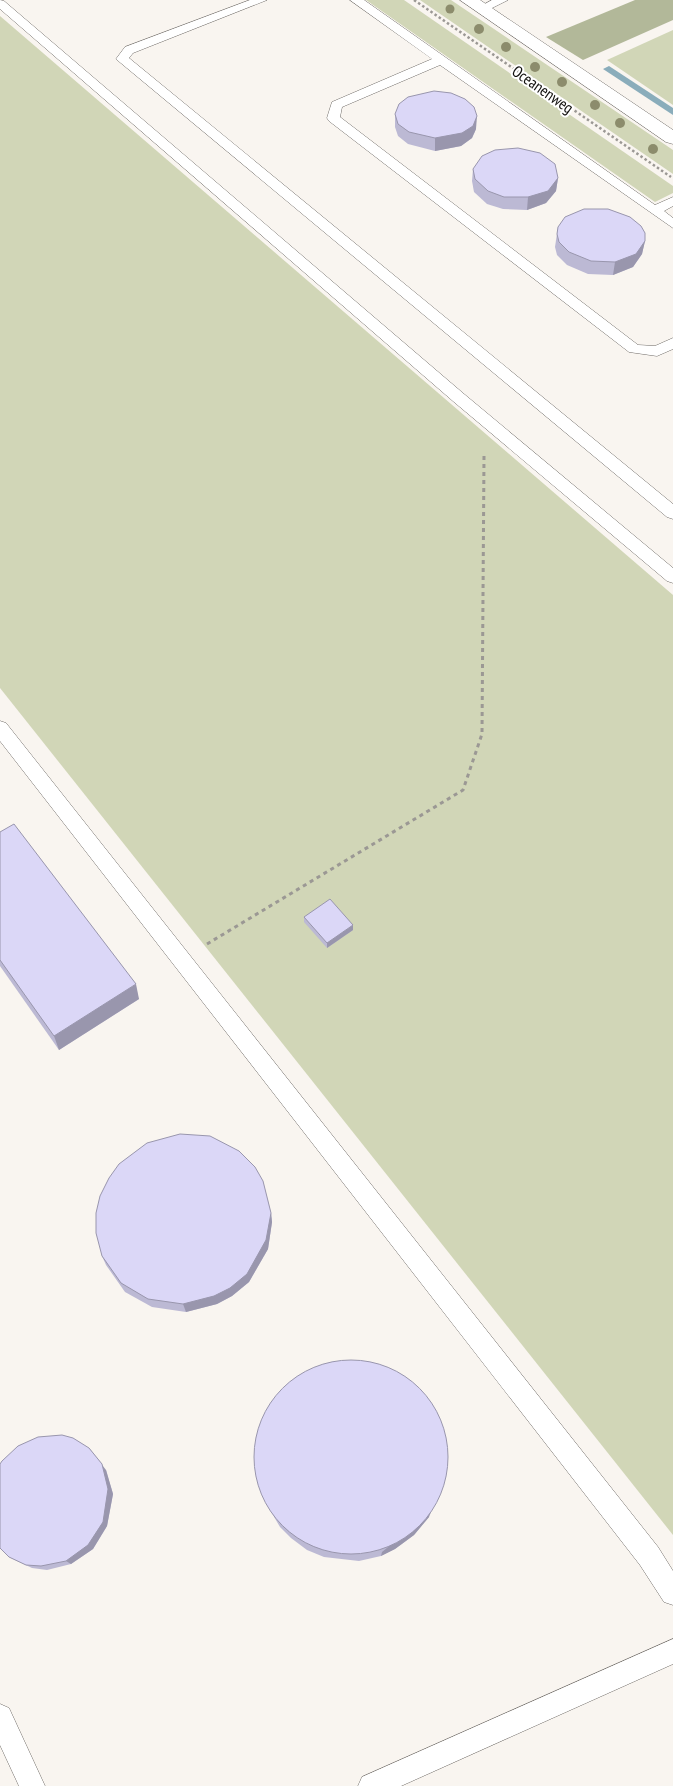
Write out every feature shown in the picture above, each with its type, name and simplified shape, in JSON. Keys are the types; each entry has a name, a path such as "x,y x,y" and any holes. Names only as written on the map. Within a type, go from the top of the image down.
{"street":[{"name":"Oceanenweg","path":"475,5 673,138"}],"lane":[{"path":"261,0 129,50 122,59 673,513"},
{"path":"356,0 673,224"},
{"path":"475,5 502,0"},
{"path":"0,2 486,421 673,578"},
{"path":"441,60 336,106 333,118 634,349 657,352 673,343"},
{"path":"655,211 673,201"},
{"path":"0,728 649,1556 673,1594"},
{"path":"371,1786 673,1651"},
{"path":"0,1717 32,1786"}],"path":[{"name":"Oceanenweg","path":"414,0 673,179"},
{"path":"180,960 463,790 482,734 482,544 486,421"}],"green space":[{"path":"366,0 404,0 673,186 673,193 655,202"},
{"path":"420,0 451,0 673,150 673,174"},
{"path":"635,0 673,0 673,20 583,60 546,37"},
{"path":"0,16 673,595 673,1535 0,688"},
{"path":"673,30 673,105 607,60"}],"water":[{"path":"609,66 673,108 673,115 603,69"}],"building":[{"path":"434,91 451,93 465,99 474,107 477,116 473,126 462,133 435,138 409,132 398,124 395,114 399,104 408,97"},
{"path":"518,148 540,153 555,164 558,178 548,191 528,197 504,197 488,191 475,179 473,169 482,156 495,150"},
{"path":"584,209 608,209 630,217 641,226 645,233 645,241 636,254 615,262 591,261 569,252 559,242 558,227 565,217"},
{"path":"14,824 136,984 54,1036 0,960 0,832"},
{"path":"330,899 353,925 327,943 304,917"},
{"path":"180,1134 210,1136 239,1151 255,1167 263,1181 271,1213 266,1240 247,1274 230,1288 214,1296 183,1304 148,1299 121,1283 102,1256 96,1233 96,1213 100,1196 119,1164 147,1143"},
{"path":"341,1360 361,1360 397,1371 420,1388 432,1403 441,1420 448,1447 448,1467 441,1494 432,1511 420,1526 405,1538 388,1547 361,1554 341,1554 305,1543 289,1532 276,1519 265,1503 258,1485 254,1467 254,1447 265,1411 276,1395 289,1382 305,1371 323,1364"},
{"path":"62,1435 73,1438 89,1448 102,1464 108,1489 103,1522 88,1545 66,1561 41,1566 26,1565 9,1557 0,1548 0,1464 18,1446 38,1437"}]}
